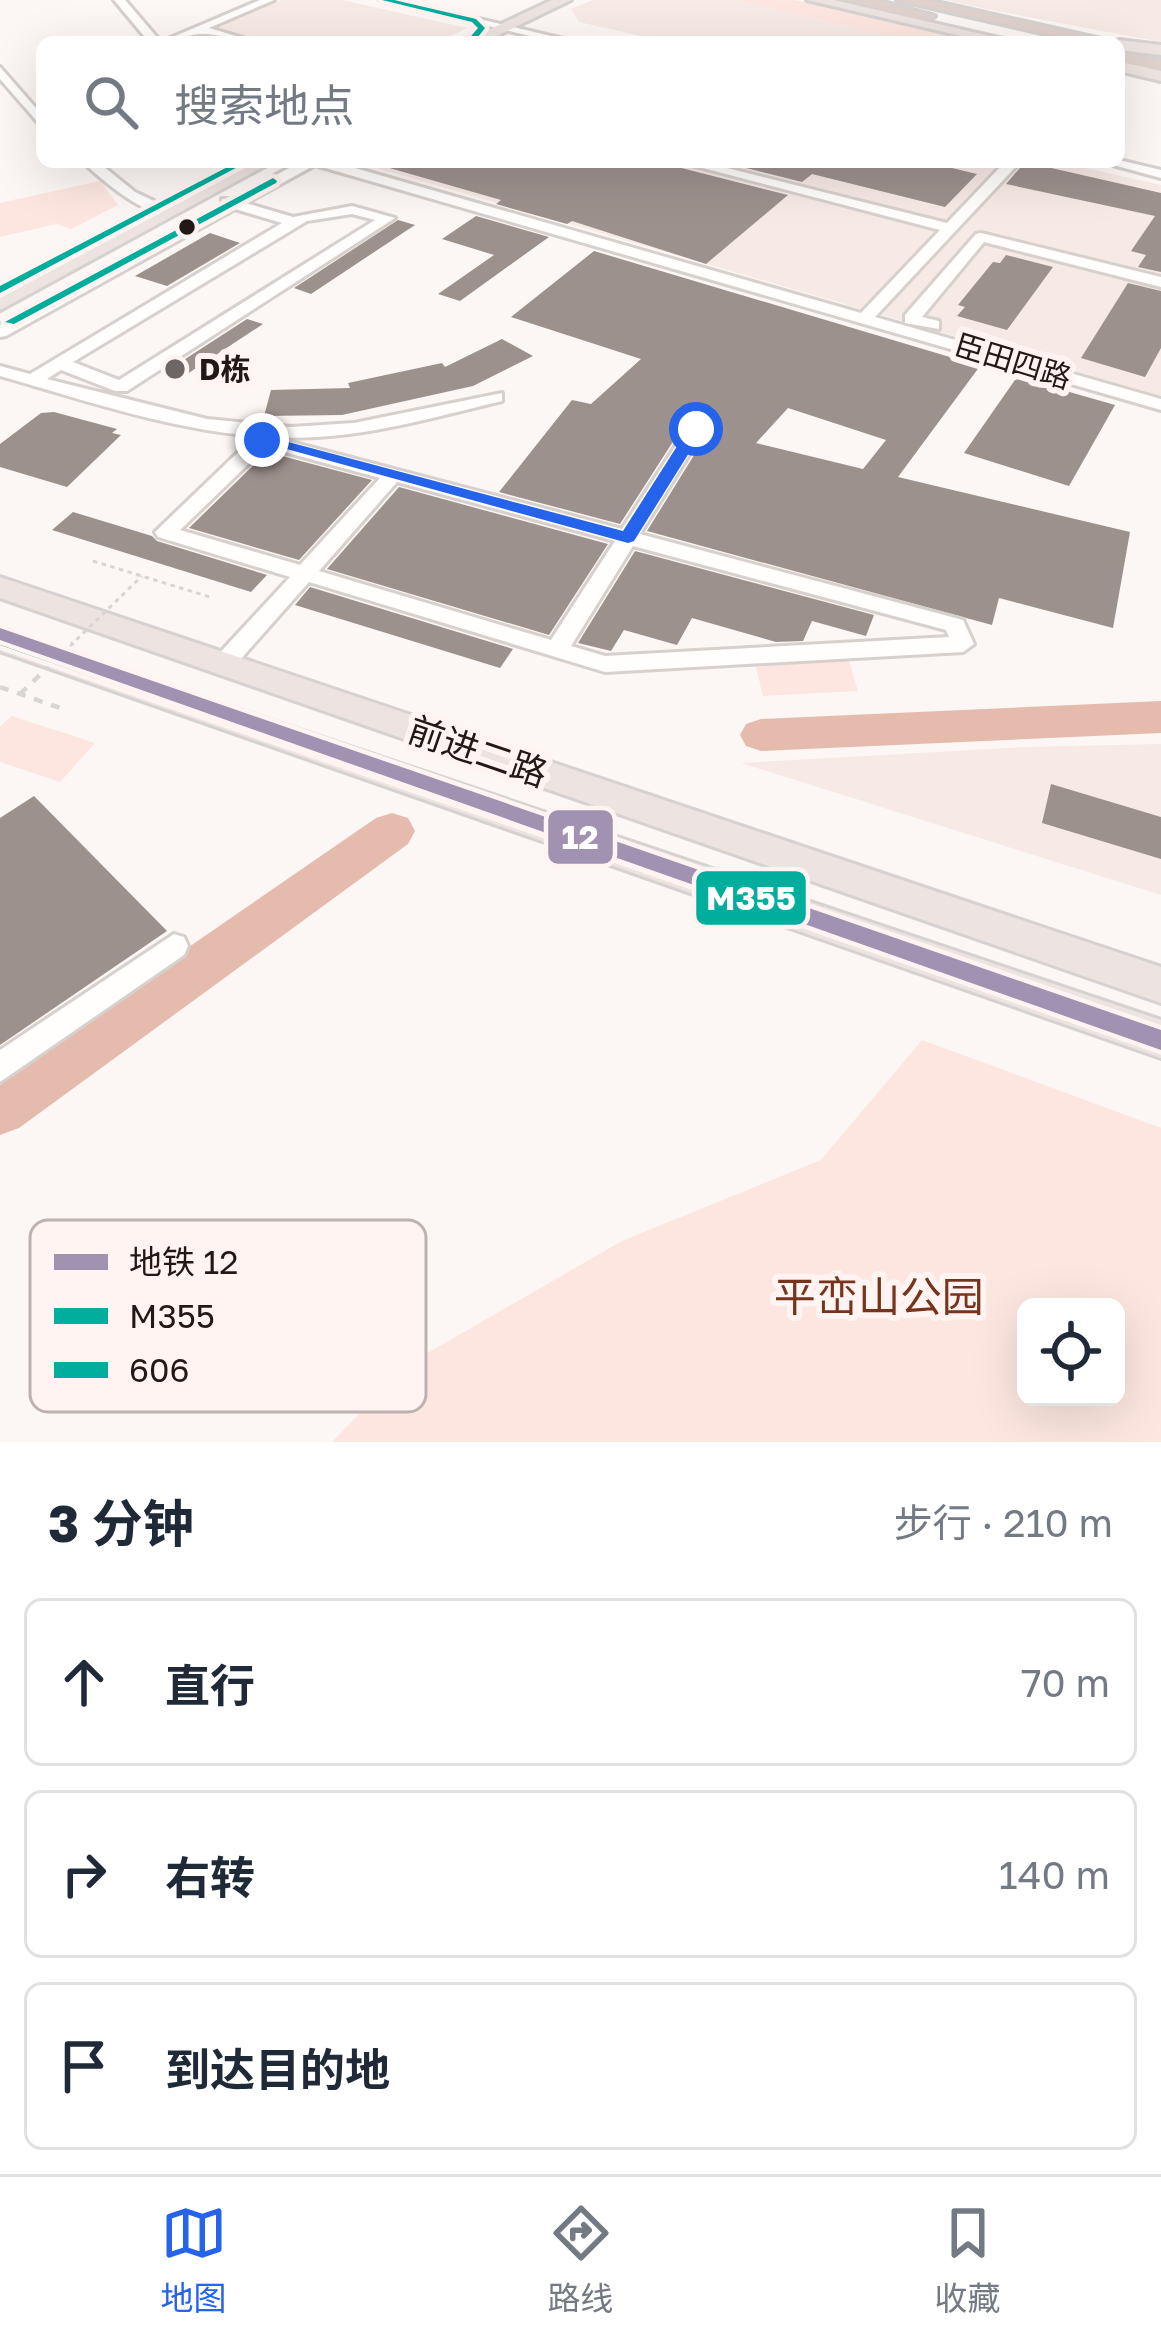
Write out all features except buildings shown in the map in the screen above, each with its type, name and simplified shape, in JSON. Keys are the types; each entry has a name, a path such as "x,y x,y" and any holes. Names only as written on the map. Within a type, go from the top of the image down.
{"highway":[{"path":"854,0 1019,36"},
{"path":"904,0 1076,36"},
{"path":"1125,46 1161,52"},
{"path":"1125,58 1161,65"}],"main road":[{"path":"539,14 564,0"},
{"path":"486,36 577,0"},
{"path":"814,0 980,36"},
{"path":"497,36 511,26"},
{"path":"1125,67 1161,76"},
{"path":"0,303 233,168"},
{"path":"0,290 252,168"},
{"name":"前进二路","path":"0,587 1161,985"},
{"name":"前进二路","path":"0,640 1161,1039"}],"street":[{"path":"118,0 150,36"},
{"path":"181,36 269,0"},
{"path":"385,0 478,18 539,14 540,25 551,35"},
{"path":"410,0 557,36"},
{"path":"476,36 482,28 478,18"},
{"path":"198,29 226,36"},
{"path":"542,36 551,35"},
{"path":"0,71 36,115"},
{"path":"1125,160 1161,170"},
{"path":"1125,164 1161,170"},
{"path":"97,168 130,196 163,210"},
{"path":"0,332 302,168"},
{"name":"臣田四路","path":"335,168 1161,405"},
{"path":"711,168 950,228"},
{"path":"866,317 1007,168"},
{"path":"201,195 294,222"},
{"path":"32,380 294,222 319,213 352,210 388,218 121,388 59,364"},
{"path":"1161,282 981,237 911,319 1161,390"},
{"path":"896,286 932,295"},
{"path":"0,371 198,424 293,433 373,425 496,397"},
{"path":"557,649 696,429"},
{"path":"262,440 628,538 955,625 963,644 605,664 165,532 262,440"},
{"path":"224,664 392,475"},
{"path":"0,1069 174,946"}],"path":[{"path":"93,560 210,597"},
{"path":"20,694 142,576"},
{"path":"0,687 66,710"}],"shaded area":[{"path":"281,0 342,0 467,28 451,36 243,36 212,28"},
{"path":"593,0 737,0 888,36 641,36 579,22 571,9"},
{"path":"946,0 1161,0 1161,42 991,10"},
{"path":"377,168 1085,168 1161,185 1161,396"},
{"path":"1161,744 1161,895 741,763 1026,747"}],"green space":[{"path":"737,0 795,0 960,36 888,36"},
{"path":"100,181 118,205 71,229 56,224 0,237 0,203"},
{"path":"848,658 858,691 763,696 755,663"},
{"path":"11,716 95,743 60,782 0,762 0,727"},
{"name":"平峦山公园","path":"922,1040 1161,1128 1161,1442 332,1442 361,1412 426,1412 426,1354 622,1241 821,1160"}],"waterway":[{"path":"761,735 1161,717"},
{"path":"0,1109 392,831"}],"metro line":[{"name":"12","path":"0,634 1161,1040"}],"transit line":[{"name":"M355","path":"385,0 474,20 482,28 475,36"},
{"name":"M355","path":"0,290 232,168"},
{"name":"606","path":"10,322 273,181"},
{"name":"M355","path":"0,640 1161,1039"}],"place":[{"name":"D栋","path":"175,369"}],"route":[{"path":"262,440 628,538 696,429"}]}
